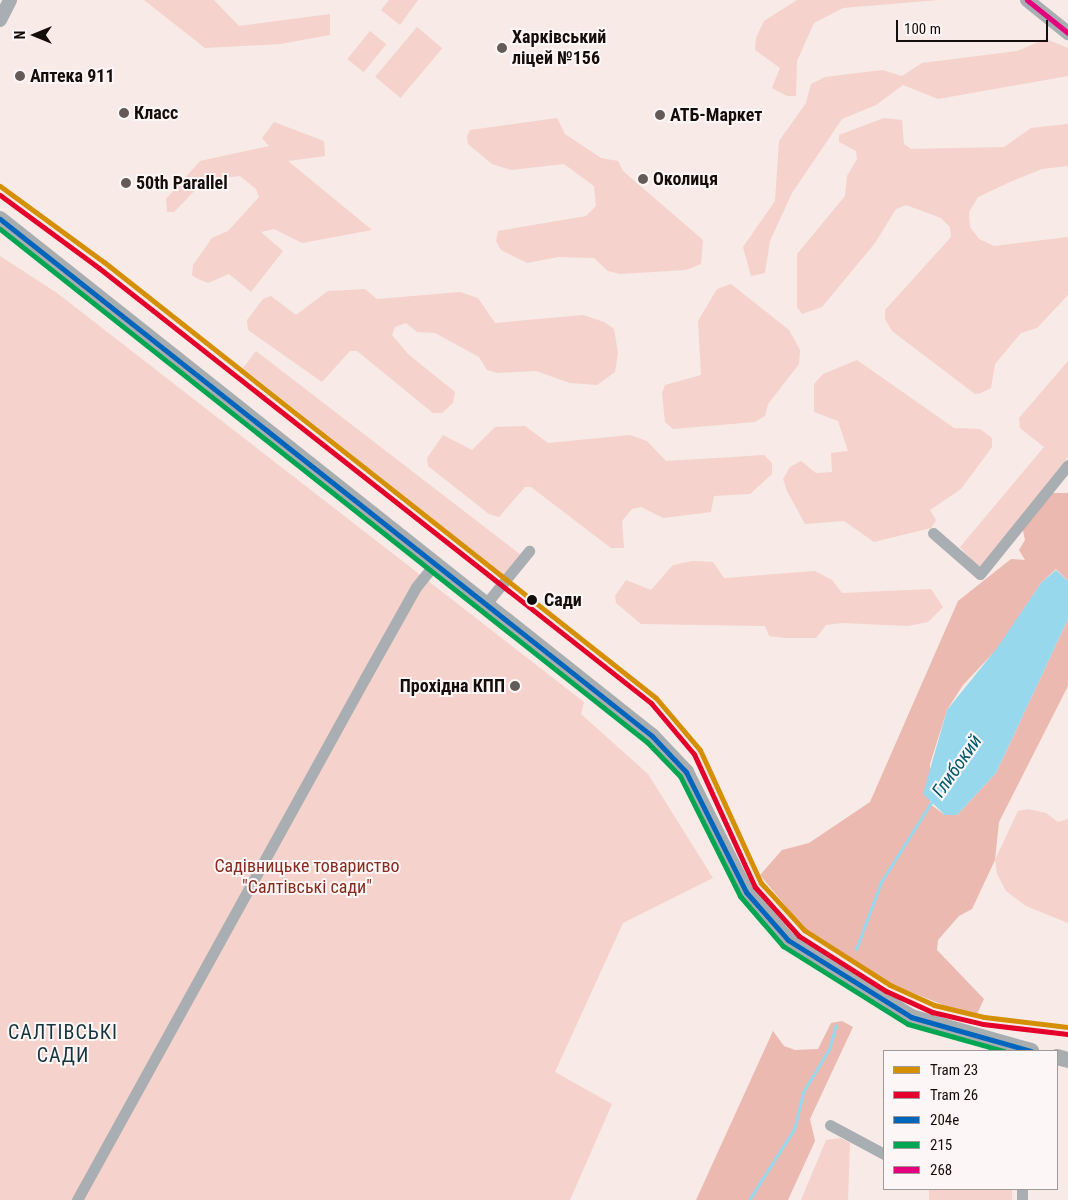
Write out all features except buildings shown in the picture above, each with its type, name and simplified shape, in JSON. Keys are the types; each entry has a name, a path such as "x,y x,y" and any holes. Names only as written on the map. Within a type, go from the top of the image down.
{"main road":[{"path":"0,219 672,755 698,790 756,908 778,932 827,968 876,998 940,1028 1028,1050"}],"street":[{"path":"0,20 10,0"},
{"path":"1027,0 1068,33"},
{"path":"933,533 980,574 1068,465"},
{"path":"485,605 529,551"},
{"path":"77,1200 369,670 434,565"},
{"path":"830,1125 883,1153"}],"green space":[{"path":"144,0 214,0 239,26 330,14 330,35 280,44 205,48"},
{"path":"389,0 418,0 400,25 381,10"},
{"path":"797,0 939,0 843,8 814,23 797,61 796,96 787,96 772,88 780,68 755,50 756,38 764,21"},
{"path":"417,27 442,48 400,98 375,77"},
{"path":"370,31 386,44 364,72 347,59"},
{"path":"1046,39 1068,48 1068,76 938,99 903,85 876,105 842,119 792,193 770,241 765,273 751,276 743,247 775,201 779,141 806,103 811,84 825,77 882,70 902,76 922,63 1017,51"},
{"path":"557,118 565,134 601,158 618,161 623,171 703,240 701,264 686,270 620,274 608,271 594,258 558,257 527,263 501,250 496,241 498,231 586,216 596,206 594,186 564,164 511,170 492,164 468,144 467,136 470,130"},
{"path":"884,118 902,120 904,144 911,149 1004,147 1031,128 1068,124 1068,166 1042,169 1010,182 978,197 969,212 970,227 979,239 994,246 1068,237 1068,295 1037,328 1021,333 995,364 991,388 981,393 975,394 892,331 885,319 885,310 951,237 950,227 941,218 906,205 896,209 875,243 822,307 802,314 797,307 797,254 845,196 847,176 857,159 856,151 839,142 839,135"},
{"path":"274,122 324,141 325,156 288,161 372,230 302,243 274,229 261,232 283,251 251,292 229,274 208,283 198,279 192,275 193,265 212,238 228,231 259,197 256,189 240,176 205,180 174,212 167,212 166,199 200,161 269,146 262,138"},
{"name":"Садівницьке товариство \"Салтівські сади\"","path":"0,256 57,293 584,702 581,714 648,774 713,878 623,923 555,1072 612,1104 570,1200 0,1200"},
{"path":"731,284 789,330 800,350 799,364 768,404 765,416 755,422 673,429 665,422 662,393 665,385 701,375 698,321 717,289"},
{"path":"365,289 377,299 460,292 478,298 495,323 583,315 604,322 614,329 618,353 615,372 597,385 570,383 536,371 497,373 487,370 479,357 435,333 417,332 406,323 395,327 392,335 408,354 455,392 453,403 442,413 433,413 357,351 350,351 322,382 248,330 247,320 263,299 271,296 296,315 328,291"},
{"path":"256,351 521,555 505,576 243,368"},
{"path":"857,360 954,428 980,429 992,438 992,447 961,489 930,510 936,520 931,528 874,542 844,521 805,524 787,491 783,479 790,467 801,461 816,473 832,472 831,453 848,451 838,421 814,412 814,384 823,374"},
{"path":"1068,361 1068,457 983,566 976,565 960,547 1044,447 1020,428 1019,418"},
{"path":"525,426 548,443 630,435 647,441 666,461 764,455 772,463 772,474 750,494 714,496 711,512 663,518 641,507 632,509 622,521 624,548 611,548 531,487 525,487 499,517 489,514 428,466 427,458 443,435 472,450 495,427"},
{"path":"693,561 713,562 724,578 815,571 832,580 842,593 931,589 943,607 928,622 908,626 842,623 826,625 816,638 786,638 769,636 765,626 641,624 616,603 615,596 626,580 651,590 673,565"},
{"path":"1028,809 1046,813 1058,822 1068,819 1068,923 1026,906 1006,891 997,874 995,860 1018,811"},
{"path":"841,1138 850,1143 848,1200 801,1200 826,1140"},
{"path":"929,1190 1012,1190 1012,1200 929,1200"}],"shaded area":[{"path":"1051,493 1068,493 1068,581 1056,569 1041,583 997,649 963,685 947,710 930,764 930,804 945,815 957,815 996,773 1068,619 1068,686 999,822 995,860 972,909 959,916 938,940 937,950 984,999 977,1014 958,1011 891,984 803,927 760,875 782,850 809,843 870,802 958,601 1011,559 1025,560 1019,550 1025,540 1022,526"},
{"path":"842,1021 853,1027 810,1119 815,1141 788,1200 696,1200 773,1031 784,1046 795,1050 818,1049 831,1023"}],"water":[{"path":"1056,570 1068,581 1068,619 996,773 957,815 945,815 923,794 947,710 997,648 1041,583"}],"waterway":[{"name":"Глибокий","path":"856,949 881,882 932,801"},
{"name":"Глибокий","path":"749,1200 794,1129 803,1092 829,1049 836,1025"}],"tram line":[{"name":"23","path":"0,186 104,262 656,698 700,750 761,883 804,930 890,985 934,1005 984,1017 1068,1027"},
{"name":"26","path":"0,195 99,268 651,703 694,754 755,887 799,936 886,991 932,1012 983,1024 1067,1034"}],"transit line":[{"name":"268","path":"1027,0 1068,33"},
{"name":"204е","path":"0,219 652,736 686,772 746,892 788,940 911,1017 1027,1050"},
{"name":"215","path":"0,229 647,742 680,776 740,896 783,946 908,1024 1000,1050"}],"place":[{"name":"Харківський ліцей №156","path":"502,48"},
{"name":"Аптека 911","path":"20,76"},
{"name":"Класс","path":"124,113"},
{"name":"АТБ-Маркет","path":"660,115"},
{"name":"Околиця","path":"643,179"},
{"name":"50th Parallel","path":"126,183"},
{"name":"Сади","path":"532,600"},
{"name":"Прохідна КПП","path":"515,686"}],"district":[{"name":"САЛТІВСЬКІ САДИ","path":"63,1044"}]}
